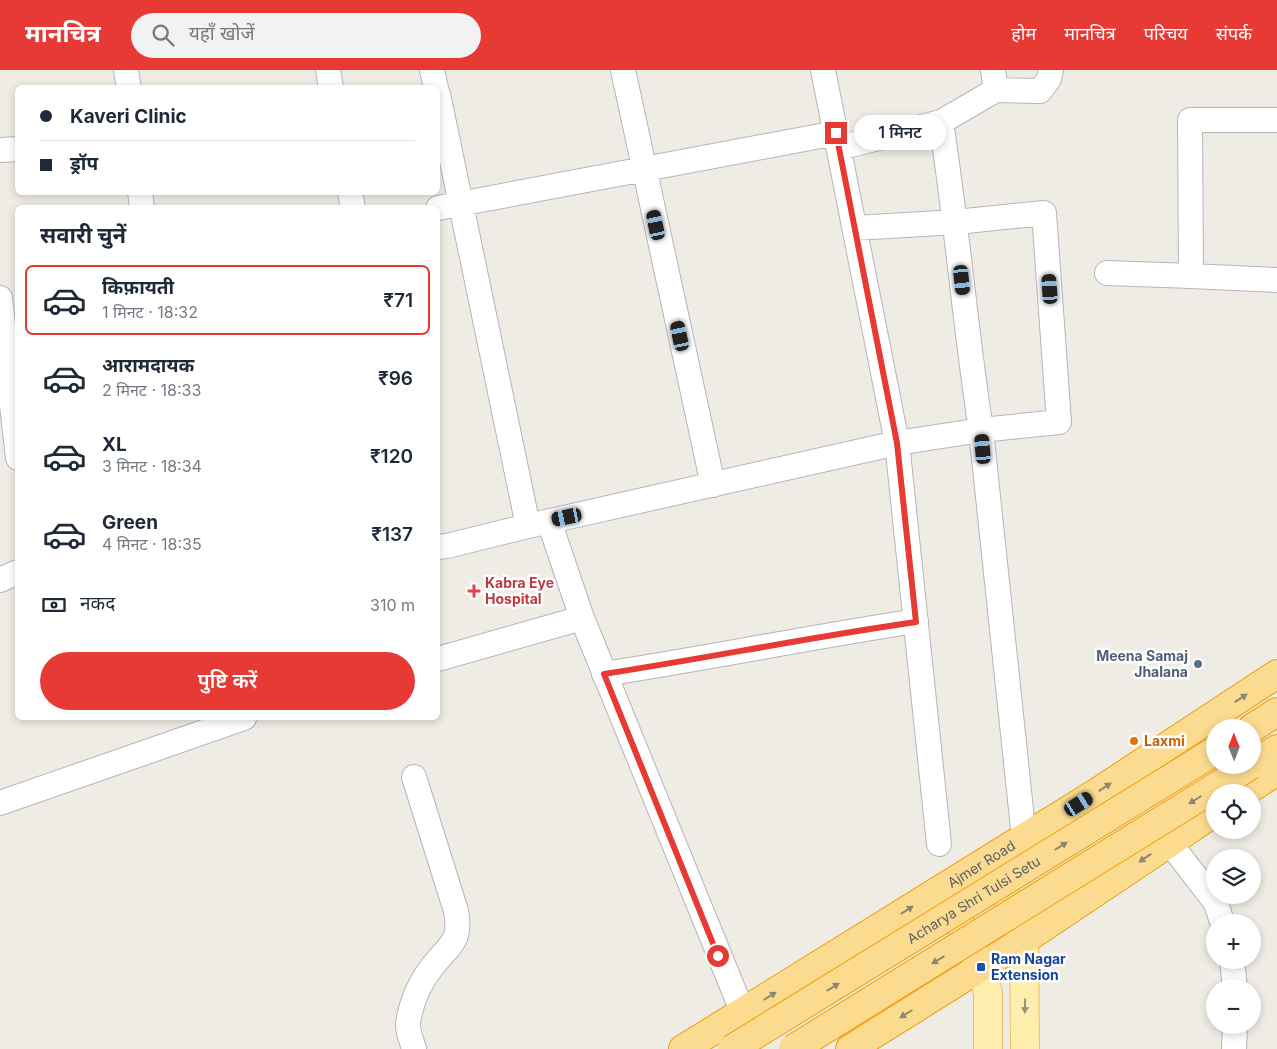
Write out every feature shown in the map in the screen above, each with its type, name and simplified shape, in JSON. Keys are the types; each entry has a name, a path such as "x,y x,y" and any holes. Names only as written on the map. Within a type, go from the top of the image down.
{"highway":[{"name":"Ajmer Road","path":"683,1049 991,859 1277,674"},
{"path":"1261,722 1277,712"},
{"path":"1261,759 1277,749"},
{"name":"Acharya Shri Tulsi Setu","path":"732,1049 1206,757"},
{"path":"1257,784 1277,771"},
{"path":"793,1049 1236,774"},
{"path":"850,1049 1024,940 1206,818"}],"main road":[{"path":"991,859 1024,940 1024,1049"},
{"path":"943,888 981,967 988,993 988,1049"}],"street":[{"path":"126,70 128,85"},
{"path":"328,70 330,85"},
{"path":"432,70 435,85"},
{"path":"623,70 713,485"},
{"path":"824,70 897,443 939,844"},
{"path":"440,208 644,169 837,140 941,122 994,80 1040,91 1049,79 1051,70"},
{"path":"440,103 538,523 582,618 743,1013"},
{"path":"1191,276 1190,120 1277,120"},
{"path":"941,122 956,222 981,430 1024,838"},
{"path":"0,150 15,149"},
{"path":"440,546 897,443 981,430 1059,422 1044,213 956,222 855,228"},
{"path":"1106,273 1277,280"},
{"path":"0,298 15,431"},
{"path":"0,580 15,573"},
{"path":"440,658 582,618"},
{"path":"604,674 719,657 825,635 916,622"},
{"path":"0,803 238,720"},
{"path":"414,777 460,928 454,943 431,968 415,995 408,1025 414,1049"},
{"path":"1169,842 1216,904 1219,914"},
{"path":"1234,1034 1234,1049"}],"place":[{"name":"Kabra Eye Hospital","path":"474,591"},
{"name":"Meena Samaj Jhalana","path":"1198,664"},
{"name":"Laxmi","path":"1134,741"},
{"name":"Ram Nagar Extension","path":"981,967"}],"route":[{"path":"718,956 604,674 719,657 825,635 916,622 897,443 836,133"}]}
